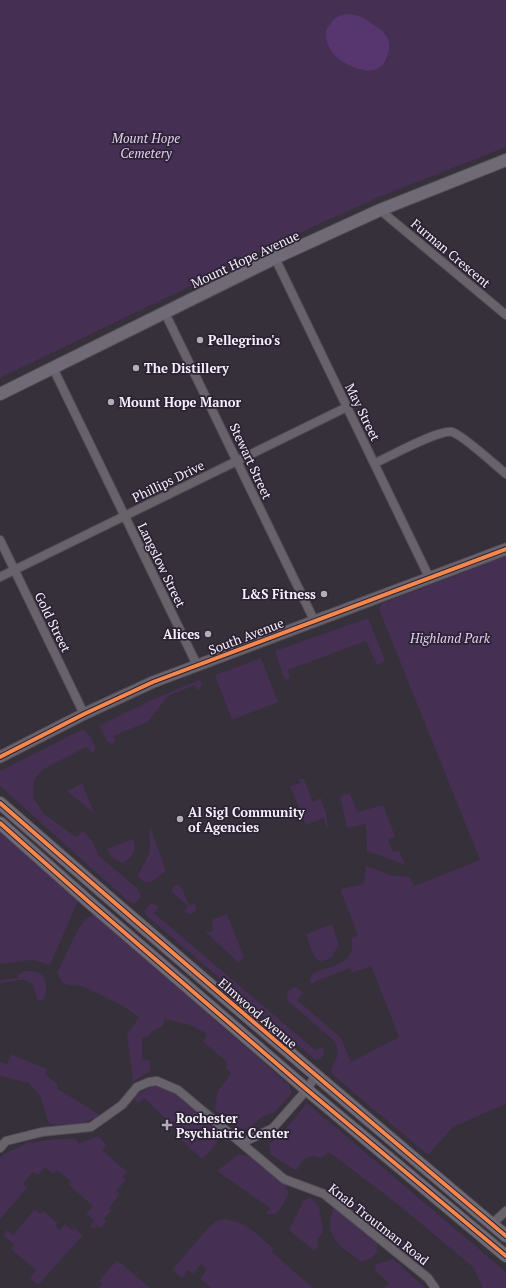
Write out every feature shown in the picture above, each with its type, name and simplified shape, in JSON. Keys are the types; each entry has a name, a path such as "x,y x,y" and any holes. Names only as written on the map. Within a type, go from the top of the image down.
{"main road":[{"name":"Mount Hope Avenue","path":"0,394 275,258 380,210 506,160"},
{"name":"South Avenue","path":"0,757 84,714 152,682 506,549"},
{"name":"Elmwood Avenue","path":"0,803 316,1076 506,1236"},
{"name":"Elmwood Avenue","path":"0,823 89,902 306,1089 506,1256"}],"street":[{"name":"Furman Crescent","path":"380,210 506,315"},
{"name":"May Street","path":"275,258 429,577"},
{"name":"Stewart Street","path":"165,313 314,620"},
{"name":"Langslow Street","path":"53,368 197,665"},
{"name":"Phillips Drive","path":"0,577 347,407"},
{"path":"375,463 438,434 451,432 464,439 506,474"},
{"name":"Gold Street","path":"0,540 84,714"},
{"path":"242,1143 273,1128 303,1094 316,1076"},
{"name":"Knab Troutman Road","path":"0,1148 6,1141 42,1132 91,1127 122,1105 137,1087 149,1082 157,1081 178,1090 284,1179 324,1194 428,1278 435,1288"},
{"path":"492,1224 506,1211"}],"green space":[{"name":"Mount Hope Cemetery","path":"0,0 506,0 506,147 379,197 319,224 0,378"},
{"name":"Highland Park","path":"506,556 506,1104 453,1127 428,1155 333,1075 331,1070 338,1052 336,1045 333,1040 289,1002 287,993 295,987 303,993 297,1000 341,1038 351,1062 399,1037 371,966 352,973 350,968 314,982 312,985 310,982 310,977 314,973 342,962 347,958 351,953 351,938 358,935 340,889 364,884 366,866 391,875 410,877 414,886 480,860 379,609 381,604"},
{"path":"368,618 385,660 382,663 377,665 366,641 288,670 290,677 287,680 284,678 275,651"},
{"path":"261,658 278,702 232,720 215,675"},
{"path":"200,680 202,685 198,691 195,685 168,696 148,722 113,736 116,742 111,744 107,741 99,726 174,690"},
{"path":"83,729 90,736 96,748 93,753 86,747 44,769 34,779 33,797 43,813 76,837 83,831 93,842 99,856 138,889 140,898 134,904 128,901 0,786 0,771"},
{"path":"299,779 304,779 313,802 321,798 326,814 329,833 323,818 306,825 290,786 300,783"},
{"path":"82,783 94,813 67,791"},
{"path":"350,793 357,812 383,805 395,836 388,840 393,852 399,850 405,865 367,852 366,824 347,828 340,796"},
{"path":"150,826 166,871 150,883 142,881 138,875 148,856 150,845"},
{"path":"0,831 78,901 50,965 32,960 0,964"},
{"path":"133,839 135,847 132,856 123,863 113,858 108,852 107,849"},
{"path":"175,885 181,886 189,905 196,905 196,910 193,913 189,914 184,912 188,906 172,892 172,888"},
{"path":"150,904 159,907 154,913 315,1050 323,1047 324,1053 320,1060 314,1059 148,917 144,911"},
{"path":"94,914 289,1085 291,1094 274,1113 263,1116 251,1128 246,1129 235,1125 215,1110 217,1092 231,1073 226,1069 226,1061 203,1042 207,1034 190,1025 164,1019 163,1026 153,1031 147,1037 142,1038 142,1059 150,1061 150,1071 133,1082 127,1034 139,1017 121,1005 85,987 64,984 57,973 78,929 86,919"},
{"path":"227,914 244,957 240,962 238,962 205,932 210,932 213,929 213,919"},
{"path":"332,924 339,947 334,952 332,957 321,961 318,960 312,950 306,934"},
{"path":"24,971 33,971 41,974 46,984 44,999 40,1001 37,999 32,985 24,980 0,983 0,980 18,978 18,975"},
{"path":"12,1054 48,1069 45,1074 57,1084 58,1089 100,1115 76,1124 49,1124 40,1096 29,1083 0,1076 0,1062 7,1064"},
{"path":"152,1086 163,1087 171,1091 213,1124 218,1135 218,1139 202,1159 183,1142 171,1124 144,1098 139,1103 135,1101 138,1094"},
{"path":"307,1103 506,1272 506,1288 483,1288 473,1267 400,1206 329,1152 321,1158 312,1156 303,1160 296,1171 271,1155 269,1144 280,1136"},
{"path":"98,1136 107,1145 102,1150 127,1172 123,1177 126,1180 116,1191 120,1194 109,1208 112,1210 104,1219 106,1221 101,1228 97,1225 94,1229 90,1226 94,1221 86,1214 93,1206 68,1184 70,1181 57,1170 53,1174 45,1167 38,1175 33,1172 23,1184 27,1188 0,1219 0,1158 4,1154 27,1143 75,1138 79,1144"},
{"path":"239,1154 250,1157 286,1186 289,1193 276,1214 266,1214 270,1208 217,1171"},
{"path":"332,1186 340,1189 370,1216 366,1219 346,1201 329,1191"},
{"path":"310,1197 319,1206 323,1232 317,1240 318,1246 314,1251 289,1230 304,1200"},
{"path":"334,1207 377,1243 377,1252 372,1258 362,1262 340,1246 335,1240 330,1226"},
{"path":"35,1209 40,1214 43,1211 58,1223 55,1226 60,1230 65,1224 72,1230 74,1228 83,1235 38,1285 30,1278 36,1270 11,1249 14,1245 3,1235 7,1230 13,1235"},
{"path":"223,1219 231,1220 256,1233 273,1248 271,1251 313,1288 211,1288 200,1279 207,1270 201,1264 193,1274 188,1270 182,1278 172,1270 207,1229 215,1222"},
{"path":"384,1227 427,1263 420,1266 380,1232"},
{"path":"393,1259 425,1288 384,1288 389,1283 376,1271 375,1265"},
{"path":"117,1260 150,1288 99,1288 103,1284 99,1281"}],"shaded area":[{"path":"345,14 363,18 386,36 389,41 389,51 385,61 378,68 372,71 362,70 339,59 332,52 327,42 326,30 335,18"}],"cycle path":[{"path":"0,757 84,714 153,682 506,549"},
{"path":"0,803 252,1021 506,1236"},
{"path":"0,823 89,902 306,1089 506,1256"}],"place":[{"name":"Pellegrino's","path":"200,340"},
{"name":"The Distillery","path":"136,368"},
{"name":"Mount Hope Manor","path":"111,402"},
{"name":"L&S Fitness","path":"324,594"},
{"name":"Alices","path":"208,634"},
{"name":"Al Sigl Community of Agencies","path":"180,819"},
{"name":"Rochester Psychiatric Center","path":"167,1125"}]}
